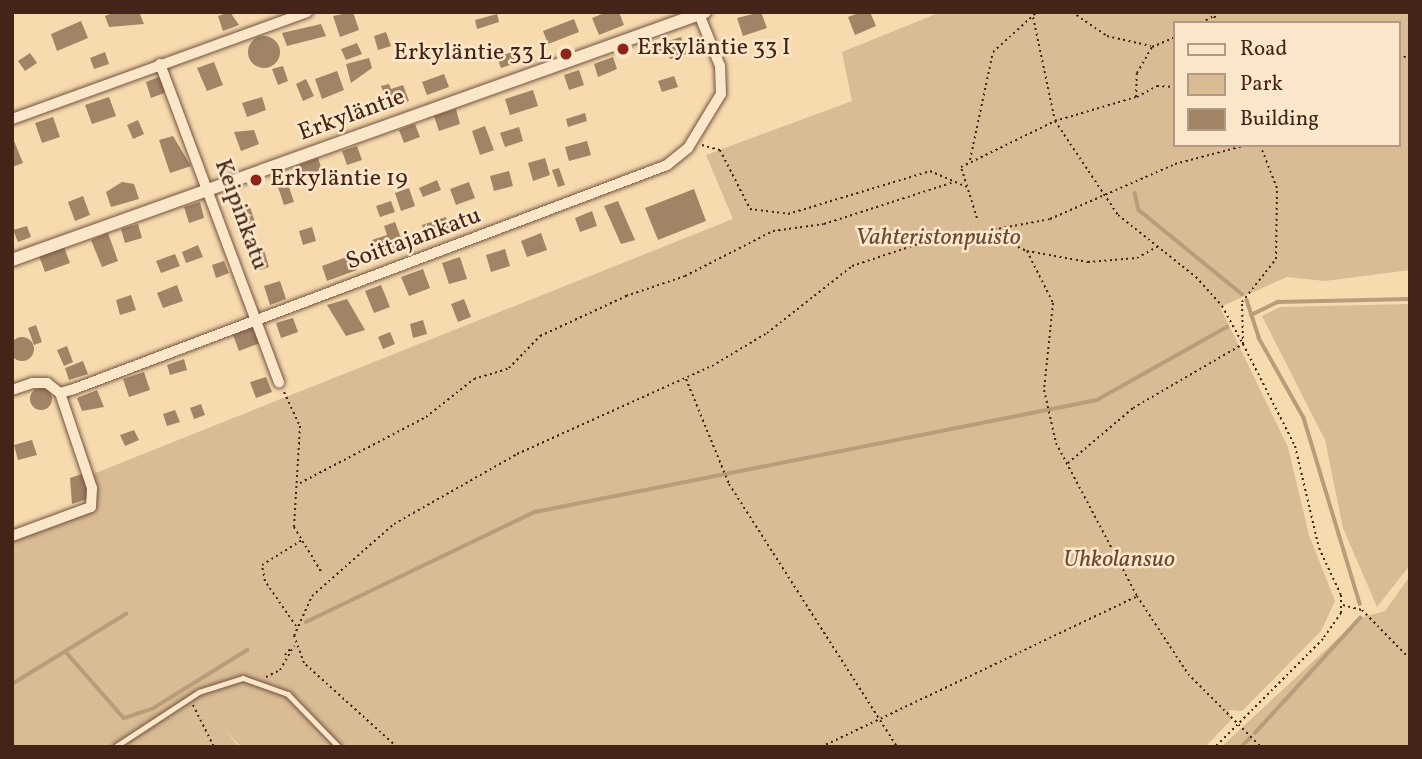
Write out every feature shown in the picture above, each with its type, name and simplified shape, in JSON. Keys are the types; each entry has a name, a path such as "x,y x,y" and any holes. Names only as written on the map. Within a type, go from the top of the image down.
{"street":[{"path":"12,119 307,12"},
{"name":"Erkyläntie","path":"12,260 702,13"},
{"name":"Soittajankatu","path":"60,393 256,322 667,165 695,139 721,94 720,66 702,13"},
{"name":"Keipinkatu","path":"160,64 279,382"},
{"path":"12,390 47,383 60,393 92,488 91,506 12,536"}],"lane":[{"path":"115,747 194,695 231,678 259,680 288,694 339,747"}],"path":[{"path":"1032,12 1055,121 1108,198 1222,306 1243,344 1295,446 1315,535 1342,604 1323,639 1215,747"},
{"path":"970,161 993,52 1034,18 1037,12"},
{"path":"1072,12 1107,36 1152,47"},
{"path":"1205,21 1217,12"},
{"path":"1136,97 1137,73 1152,47 1174,37"},
{"path":"977,218 961,167 970,161 1055,121 1136,97 1157,86 1174,87"},
{"path":"701,144 720,150 750,209 788,214 930,171 967,187"},
{"path":"259,680 280,670 294,645 296,626 312,596 410,513 517,454 686,377 767,333 852,265 995,227 1050,219 1108,198 1175,164 1237,147"},
{"path":"1243,344 1241,302 1276,259 1277,188 1261,147"},
{"path":"300,483 426,417 474,379 509,368 540,336 626,296 685,276 773,231 824,223 954,182"},
{"path":"995,227 1003,240 1027,251 1088,262 1137,258 1157,247"},
{"path":"1027,251 1052,303 1048,407 1067,464 1137,596 1188,674 1261,747"},
{"path":"1067,464 1133,408 1243,344"},
{"path":"686,377 729,484 880,716 897,747"},
{"path":"279,382 300,426 299,504 294,527 322,573"},
{"path":"296,626 265,581 262,565 302,539"},
{"path":"821,747 880,716 1137,596"},
{"path":"1342,604 1362,610 1410,659"},
{"path":"285,655 294,645"},
{"path":"294,645 317,677 397,747"},
{"path":"194,695 192,710 214,747"}],"green space":[{"path":"941,12 1410,12 1410,270 1325,281 1287,277 1220,307 1288,447 1309,535 1335,601 1321,631 1242,711 1229,710 1231,720 1205,747 241,747 224,729 239,747 12,747 12,536 90,507 88,476 733,219 706,155 852,101 842,52"},
{"path":"1410,304 1410,565 1377,607 1343,528 1325,440 1262,316 1280,307"},
{"path":"1410,576 1410,747 1221,747 1360,618 1385,611"}],"building":[{"path":"115,12 139,12 144,24 109,27 105,16"},
{"path":"230,12 239,25 223,31 218,16"},
{"path":"353,12 359,30 340,37 333,16"},
{"path":"607,12 619,12 624,25 599,35 592,18"},
{"path":"761,12 767,28 743,36 737,18"},
{"path":"870,12 876,26 855,35 848,17"},
{"path":"497,14 499,22 477,29 475,20"},
{"path":"574,19 579,32 548,44 543,31"},
{"path":"81,21 88,38 57,51 51,34"},
{"path":"321,24 326,36 287,46 282,33"},
{"path":"386,32 391,46 378,50 374,36"},
{"path":"264,36 275,41 280,52 275,63 264,68 253,63 248,52 253,41"},
{"path":"681,37 687,54 670,59 665,42"},
{"path":"662,42 665,51 652,55 649,45"},
{"path":"357,43 362,54 346,60 341,49"},
{"path":"105,52 109,64 94,69 90,58"},
{"path":"512,52 516,63 501,68 497,57"},
{"path":"30,53 37,63 25,71 18,61"},
{"path":"613,57 617,69 598,77 594,64"},
{"path":"369,58 372,68 351,83 346,64"},
{"path":"214,62 223,85 207,91 197,68"},
{"path":"283,66 288,81 278,85 272,69"},
{"path":"579,70 584,85 569,90 564,75"},
{"path":"337,71 344,90 322,99 315,79"},
{"path":"444,74 449,87 427,95 422,82"},
{"path":"161,76 167,92 151,98 146,82"},
{"path":"674,76 678,87 662,92 658,81"},
{"path":"306,79 314,96 303,101 296,84"},
{"path":"389,84 391,89 403,85 409,101 390,108 381,86"},
{"path":"533,90 538,106 510,115 505,99"},
{"path":"109,97 116,116 92,124 85,105"},
{"path":"262,97 266,110 247,117 242,103"},
{"path":"456,109 460,124 439,131 434,116"},
{"path":"585,113 587,121 568,127 566,119"},
{"path":"53,117 60,137 42,143 35,123"},
{"path":"138,120 144,134 133,139 127,125"},
{"path":"415,124 420,137 404,143 399,130"},
{"path":"485,126 494,150 480,155 472,131"},
{"path":"519,127 523,141 505,147 500,133"},
{"path":"254,130 259,144 241,151 234,132"},
{"path":"12,136 23,163 12,167"},
{"path":"173,136 191,166 170,173 159,140"},
{"path":"587,141 591,155 569,161 565,147"},
{"path":"357,146 362,160 347,165 342,151"},
{"path":"318,158 322,170 299,178 295,166"},
{"path":"545,158 550,175 533,181 528,163"},
{"path":"559,168 565,185 558,187 552,170"},
{"path":"509,171 513,186 494,191 490,176"},
{"path":"437,180 441,190 423,197 419,188"},
{"path":"122,182 134,184 139,199 111,207 106,192"},
{"path":"469,182 475,198 456,205 450,189"},
{"path":"288,184 294,202 284,205 278,187"},
{"path":"409,188 415,206 401,211 395,193"},
{"path":"694,189 706,221 658,240 645,208"},
{"path":"83,196 90,215 75,221 68,202"},
{"path":"391,201 395,212 380,217 376,206"},
{"path":"618,201 635,240 621,244 604,206"},
{"path":"200,202 204,218 189,223 184,207"},
{"path":"250,207 255,222 240,227 235,211"},
{"path":"592,211 597,226 580,232 575,218"},
{"path":"446,217 451,232 427,240 422,225"},
{"path":"395,222 405,249 378,258 372,240 387,235 384,226"},
{"path":"138,224 142,238 125,243 121,229"},
{"path":"27,226 31,237 18,242 13,230"},
{"path":"312,227 316,241 303,245 299,231"},
{"path":"108,233 118,261 102,267 91,240"},
{"path":"541,233 547,250 527,257 521,241"},
{"path":"198,245 203,257 186,263 182,252"},
{"path":"64,247 70,263 45,272 39,256"},
{"path":"505,249 510,266 491,272 486,255"},
{"path":"264,250 269,267 257,271 252,254"},
{"path":"175,254 180,266 161,273 156,261"},
{"path":"352,255 357,270 327,281 322,266"},
{"path":"460,257 467,279 449,284 442,263"},
{"path":"224,261 229,273 216,278 212,265"},
{"path":"423,269 430,288 409,296 401,277"},
{"path":"280,281 286,299 270,305 264,286"},
{"path":"177,285 183,301 163,308 157,293"},
{"path":"381,285 390,307 374,313 365,291"},
{"path":"131,295 136,310 120,315 116,300"},
{"path":"347,299 365,330 346,336 327,305"},
{"path":"464,299 471,317 458,322 451,304"},
{"path":"293,318 298,332 281,338 276,323"},
{"path":"423,320 427,334 413,338 410,324"},
{"path":"36,325 42,342 34,345 28,328"},
{"path":"254,327 260,343 239,351 233,335"},
{"path":"390,332 395,344 383,349 378,337"},
{"path":"17,337 27,337 34,344 34,354 27,361 17,361 10,354 10,344"},
{"path":"67,346 73,362 64,366 57,350"},
{"path":"184,359 187,370 170,375 167,365"},
{"path":"83,361 88,374 69,380 65,368"},
{"path":"144,372 150,390 129,397 123,379"},
{"path":"266,377 272,392 256,398 250,382"},
{"path":"41,388 51,395 52,399 45,409 41,410 31,403 30,399 37,389"},
{"path":"97,390 104,407 82,411 77,398"},
{"path":"201,404 205,415 194,419 190,408"},
{"path":"175,410 180,422 167,426 163,414"},
{"path":"134,430 139,440 125,446 120,435"},
{"path":"32,440 37,455 18,460 14,445"},
{"path":"82,474 90,498 72,504 70,478"}],"waterway":[{"path":"1135,193 1139,210 1242,294"},
{"path":"1251,315 1278,302 1410,299"},
{"path":"1247,300 1259,338 1304,418 1360,604"},
{"path":"306,622 535,512 1097,400 1227,327"},
{"path":"12,684 126,614"},
{"path":"1255,733 1360,618"},
{"path":"66,652 124,718 152,709 247,650"},
{"path":"1241,747 1250,738"}],"place":[{"name":"Erkyläntie 33 I","path":"623,49"},
{"name":"Erkyläntie 33 L","path":"566,54"},
{"name":"Erkyläntie 19","path":"256,180"}],"park label":[{"name":"Vahteristonpuisto","path":"938,239"},
{"name":"Uhkolansuo","path":"1119,561"}]}
